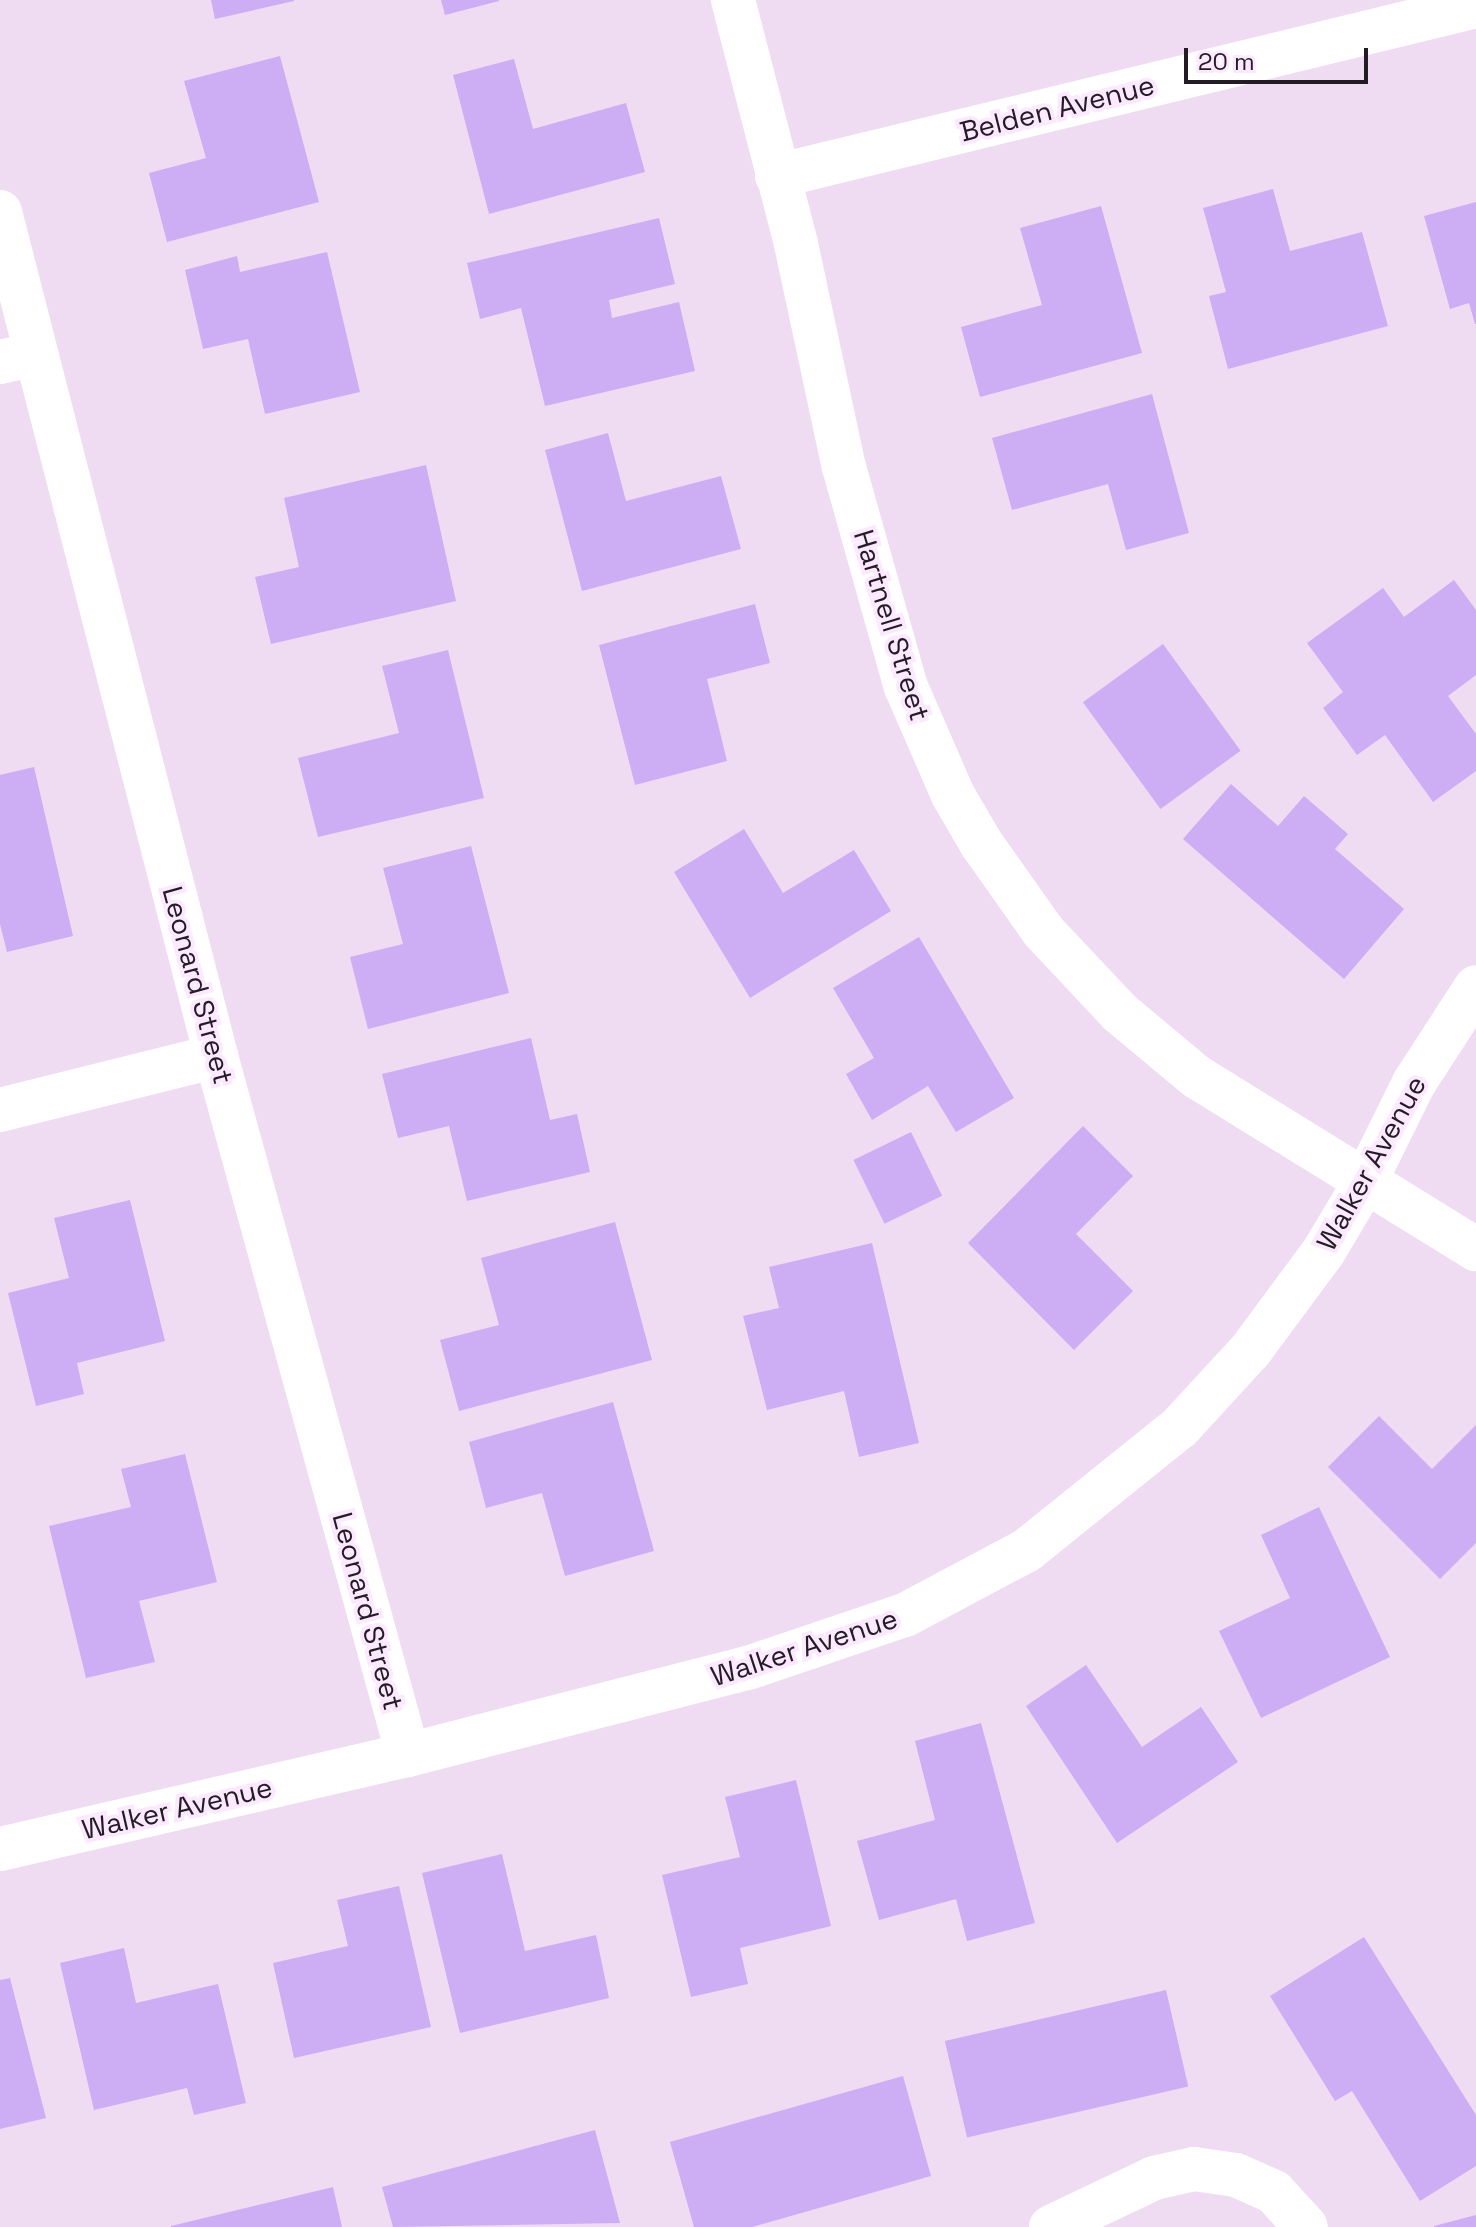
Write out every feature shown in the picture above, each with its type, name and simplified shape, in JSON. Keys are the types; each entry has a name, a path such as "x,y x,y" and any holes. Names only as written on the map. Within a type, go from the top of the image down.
{"street":[{"name":"Hartnell Street","path":"733,0 844,467 906,687 960,807 1043,931 1119,1012 1197,1077 1476,1249"},
{"name":"Belden Avenue","path":"777,176 1476,6"},
{"name":"Leonard Street","path":"0,212 18,358 216,1056 408,1755"},
{"name":"Walker Avenue","path":"0,1849 408,1755 834,1642 905,1615 1027,1550 1180,1427 1250,1351 1324,1251 1365,1182 1414,1083 1476,987"},
{"path":"0,1110 216,1056"},
{"path":"1051,2227 1154,2178 1194,2169 1236,2175 1274,2192 1306,2227"}],"building":[{"path":"211,0 294,0 294,1 215,19"},
{"path":"441,0 499,0 499,1 445,15"},
{"path":"280,56 319,202 167,242 149,173 206,158 184,81"},
{"path":"514,59 533,129 626,103 645,172 489,214 453,75"},
{"path":"1273,189 1290,251 1362,232 1388,326 1228,369 1209,296 1226,292 1203,208"},
{"path":"1476,202 1475,324 1469,303 1450,309 1424,216"},
{"path":"1101,206 1142,353 980,397 961,327 1042,305 1020,228"},
{"path":"659,218 675,284 609,300 612,318 679,302 695,371 545,406 521,308 480,319 467,263"},
{"path":"327,252 360,392 265,414 248,339 203,349 185,270 237,256 240,272"},
{"path":"1152,394 1189,533 1126,550 1108,484 1012,510 992,438"},
{"path":"608,433 626,501 721,476 741,549 582,591 545,450"},
{"path":"426,465 456,601 271,644 255,577 299,567 284,498"},
{"path":"1454,580 1476,610 1476,675 1448,696 1476,734 1476,771 1433,802 1385,735 1357,755 1323,708 1343,692 1307,643 1383,588 1404,617"},
{"path":"755,604 770,663 707,679 727,761 635,785 599,645"},
{"path":"1163,644 1241,751 1160,809 1083,702"},
{"path":"448,650 484,798 318,837 298,758 399,733 382,666"},
{"path":"34,767 73,936 7,952 0,924 0,775"},
{"path":"1231,784 1278,826 1304,796 1348,834 1335,849 1404,909 1344,979 1183,839"},
{"path":"744,829 783,893 854,850 891,911 750,998 674,872"},
{"path":"471,846 509,993 368,1029 350,957 403,944 383,868"},
{"path":"919,937 1014,1098 956,1132 928,1086 872,1120 846,1074 874,1058 833,988"},
{"path":"531,1038 550,1120 577,1114 590,1172 467,1201 449,1126 398,1138 382,1074"},
{"path":"1083,1126 1133,1176 1076,1234 1133,1291 1074,1350 968,1243"},
{"path":"911,1132 942,1196 885,1224 853,1160"},
{"path":"130,1200 165,1341 77,1363 84,1394 36,1406 8,1293 69,1278 54,1218"},
{"path":"615,1222 652,1360 459,1411 440,1340 499,1325 481,1258"},
{"path":"872,1243 919,1443 859,1457 844,1391 767,1410 743,1316 779,1308 769,1267"},
{"path":"613,1402 654,1551 565,1576 542,1493 486,1508 469,1442"},
{"path":"1379,1416 1432,1469 1476,1425 1476,1543 1440,1579 1328,1467"},
{"path":"185,1454 217,1582 139,1601 155,1662 86,1678 49,1526 131,1507 121,1469"},
{"path":"1319,1507 1390,1657 1261,1718 1219,1631 1290,1598 1261,1535"},
{"path":"1086,1665 1142,1747 1201,1707 1238,1762 1117,1843 1026,1706"},
{"path":"981,1723 1035,1923 967,1941 956,1899 879,1920 857,1841 935,1820 915,1741"},
{"path":"796,1780 831,1926 740,1948 748,1984 691,1997 662,1875 740,1857 725,1797"},
{"path":"502,1854 525,1951 596,1935 609,1998 460,2033 422,1873"},
{"path":"399,1886 431,2027 294,2058 273,1963 348,1946 337,1900"},
{"path":"1364,1937 1476,2115 1476,2166 1420,2201 1352,2091 1335,2101 1270,1996"},
{"path":"124,1948 136,2003 218,1984 246,2103 194,2115 187,2088 94,2110 60,1963"},
{"path":"10,1978 46,2118 0,2129 0,1980"},
{"path":"1166,1990 1188,2086 967,2138 945,2041"},
{"path":"903,2076 931,2176 752,2227 694,2227 670,2142"},
{"path":"595,2130 620,2223 393,2227 382,2187"},
{"path":"333,2187 342,2227 171,2227 171,2226"},
{"path":"1476,2215 1476,2227 1434,2227 1434,2226"}]}
